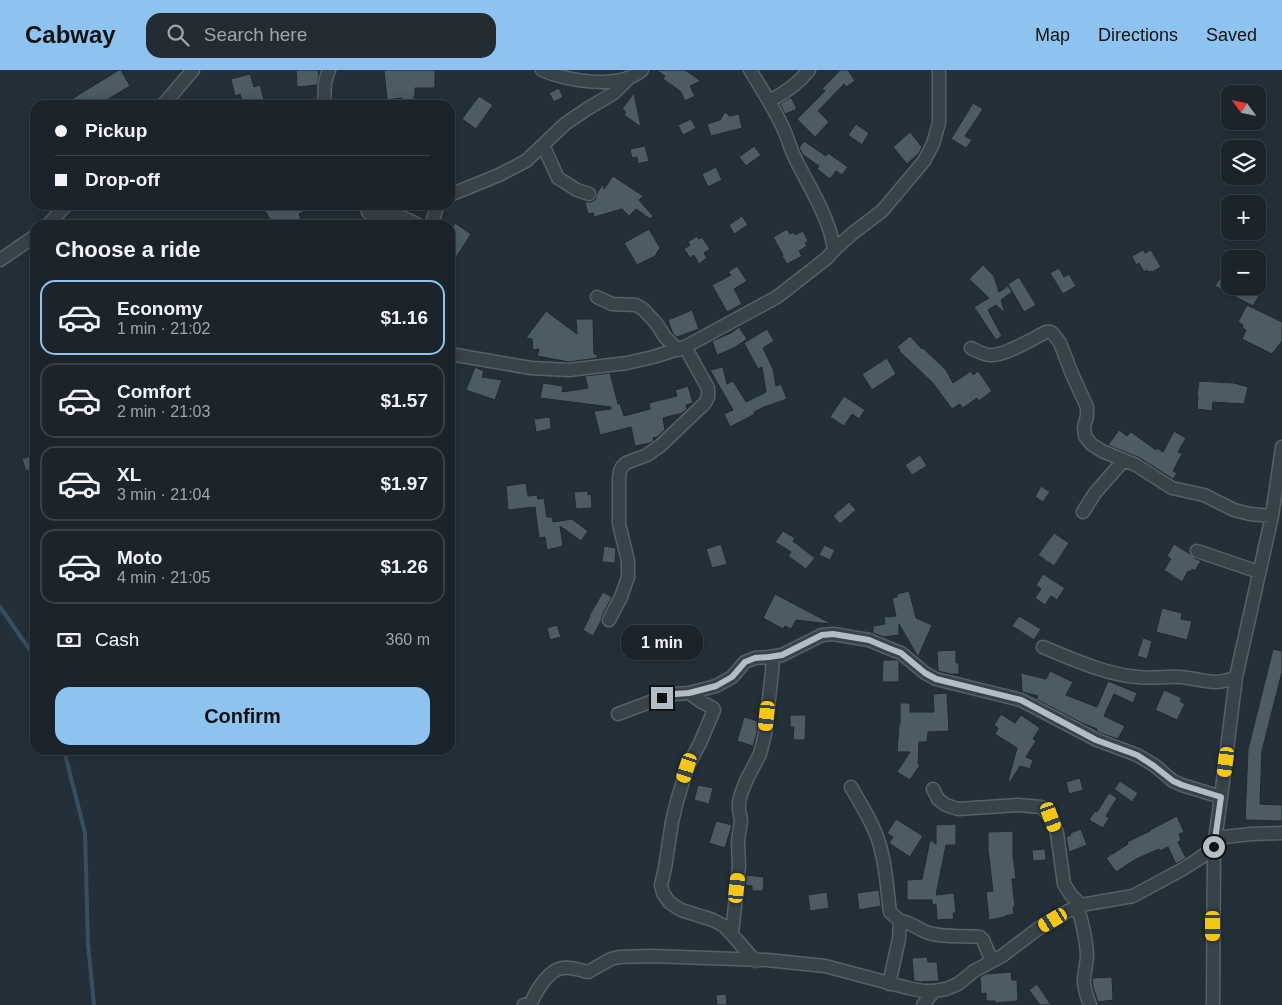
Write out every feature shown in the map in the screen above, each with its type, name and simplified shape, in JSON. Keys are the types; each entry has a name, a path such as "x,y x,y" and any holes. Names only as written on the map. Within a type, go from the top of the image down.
{"street":[{"path":"167,100 193,70"},
{"path":"324,100 325,82 329,70"},
{"path":"542,70 554,76 589,82 629,78 642,70"},
{"path":"750,70 784,130 793,156 825,218 833,239 834,250"},
{"path":"769,101 785,93 800,81 809,70"},
{"path":"455,355 531,368 569,370 627,363 682,348 777,297 827,258 853,233 882,211 924,161 933,144 939,123 938,70"},
{"path":"455,193 499,175 526,161 566,124 587,109 614,94 629,78"},
{"path":"543,146 558,178 577,190 589,194"},
{"path":"52,220 62,210"},
{"path":"367,210 373,216 398,216 410,220"},
{"path":"0,260 30,239"},
{"path":"596,297 612,304 636,305 643,309 656,323 665,337 682,348 708,388 706,403 660,446 647,456 626,464 620,471 618,479 619,524 628,561 628,577 609,620"},
{"path":"971,348 988,356 995,355 1011,350 1046,332 1051,332 1060,344 1087,407 1084,427 1085,436 1091,444 1102,451 1136,465 1172,488 1204,496 1234,510 1272,516"},
{"path":"1213,1005 1214,842 1236,677 1272,516 1282,447"},
{"path":"1083,512 1095,493 1124,460"},
{"path":"1197,551 1259,572"},
{"path":"618,714 675,694 689,693 716,686 732,677 745,662 755,658 782,655 822,635 833,634 869,640 901,653 925,673 936,679 1021,700 1096,740 1137,755 1173,781 1221,797"},
{"path":"1043,646 1085,664 1138,677 1181,677 1219,682 1236,677"},
{"path":"732,934 739,866 738,841 741,821 739,802 746,781 760,754 765,734 772,657"},
{"path":"689,693 714,710 687,768 677,801 661,885 668,902 681,910 713,920 724,926 755,961"},
{"path":"851,787 870,819 882,852 890,912 900,920 911,923 928,933 944,936 980,937 992,961"},
{"path":"933,789 938,799 946,805 958,809 1018,805 1041,807 1051,817 1057,833 1064,884 1079,906 1087,953 1084,984 1090,1005"},
{"path":"524,1005 531,1002 543,982 557,970 564,968 588,972 611,959 619,957 651,956 768,960 825,966 889,984 923,991 946,989 958,984 974,971 1022,942 1039,928 1079,906 1133,896 1183,870 1200,858 1214,842 1251,834 1282,833"},
{"path":"889,984 899,938 900,920"},
{"path":"923,1005 934,991"}],"building":[{"path":"119,70 121,70 130,86 106,100 70,100"},
{"path":"296,70 318,70 317,85 297,87"},
{"path":"384,70 435,70 435,88 415,88 414,100 402,100 402,98 387,100"},
{"path":"656,70 685,70 701,81 690,86 695,96 685,101 680,91 663,79 665,76"},
{"path":"840,70 848,70 855,81 846,87 844,84 818,111 829,122 815,137 797,119 825,91 822,89"},
{"path":"250,74 254,87 260,85 264,100 242,100 240,94 235,96 231,79"},
{"path":"559,88 563,97 554,102 549,93"},
{"path":"634,93 641,127 624,115 626,112 622,109"},
{"path":"479,96 493,105 476,129 462,119"},
{"path":"791,97 797,109 785,114 780,104"},
{"path":"973,103 983,109 965,136 972,140 966,148 951,139"},
{"path":"725,112 730,116 739,114 742,128 711,136 707,124 720,120"},
{"path":"691,119 696,128 683,135 678,125"},
{"path":"856,124 869,133 862,145 848,135"},
{"path":"910,132 922,147 919,153 907,164 893,147"},
{"path":"804,141 826,156 828,153 848,167 842,175 836,171 830,179 817,169 819,166 802,154 799,148"},
{"path":"645,146 649,161 638,164 637,157 632,158 630,149"},
{"path":"754,146 761,155 746,166 739,157"},
{"path":"716,167 722,180 708,187 702,174"},
{"path":"613,176 643,196 639,200 653,216 650,219 636,209 629,216 622,209 594,217 593,213 588,214 585,202 595,200 603,184 604,189"},
{"path":"264,210 307,210 299,214 301,218 298,220 271,220"},
{"path":"742,216 748,225 734,234 729,225"},
{"path":"455,223 471,234 455,259"},
{"path":"649,229 660,248 655,256 637,265 624,243"},
{"path":"787,229 790,234 794,232 795,235 803,231 808,241 805,243 807,246 799,251 802,256 787,264 773,237"},
{"path":"697,236 699,239 702,237 710,249 704,253 707,258 699,264 694,255 690,258 684,249 690,245 688,242"},
{"path":"1143,250 1145,253 1151,250 1161,267 1152,272 1147,270 1144,272 1139,263 1136,265 1132,256"},
{"path":"983,265 994,276 999,292 1008,286 1012,292 1001,300 1005,313 996,305 988,310 1002,336 996,340 974,307 989,298 969,279"},
{"path":"737,266 747,281 734,289 742,304 727,312 712,285 731,275 728,272"},
{"path":"1059,268 1064,277 1069,274 1076,286 1063,294 1050,273"},
{"path":"1221,276 1221,289 1215,286"},
{"path":"1019,277 1036,305 1024,312 1008,284"},
{"path":"1232,295 1257,295 1259,296 1253,306"},
{"path":"1247,305 1282,322 1282,341 1272,354 1242,339 1246,330 1238,322"},
{"path":"692,310 699,329 677,337 673,334 668,320"},
{"path":"546,311 577,334 576,319 593,319 594,354 597,354 597,358 569,362 537,356 539,349 533,350 532,339 526,338"},
{"path":"739,327 747,339 734,348 717,355 712,341 731,333"},
{"path":"767,329 774,341 763,348 773,369 776,386 781,384 787,399 764,407 730,427 724,414 733,410 710,370 723,367 727,384 733,381 746,402 766,392 762,367 758,369 744,343"},
{"path":"910,336 946,370 953,383 971,371 973,375 978,371 992,391 979,401 977,398 963,408 960,404 952,409 932,382 899,351 897,347"},
{"path":"887,358 896,374 872,390 862,374"},
{"path":"475,367 484,371 482,377 502,380 495,400 466,390"},
{"path":"610,373 618,404 620,404 624,416 650,409 649,403 677,396 675,390 688,386 693,403 686,405 687,409 682,413 663,418 665,430 653,438 654,441 635,446 631,427 600,435 594,411 611,409 611,407 540,398 543,383 563,386 562,392 588,388 585,376"},
{"path":"1199,381 1234,383 1248,387 1244,404 1213,402 1212,411 1197,409"},
{"path":"844,396 865,410 859,419 852,414 844,426 830,417"},
{"path":"550,417 551,429 536,432 534,419"},
{"path":"1119,430 1127,436 1131,432 1156,450 1157,448 1163,452 1174,431 1186,438 1178,452 1182,454 1173,471 1177,473 1173,479 1140,458 1108,445"},
{"path":"920,455 927,466 912,475 905,465"},
{"path":"30,456 30,470 26,471 22,459"},
{"path":"526,483 528,496 537,495 538,499 544,498 547,517 552,517 553,522 572,519 588,531 581,541 560,526 563,546 547,550 545,537 539,538 535,507 508,510 506,486"},
{"path":"1041,486 1050,492 1043,502 1035,497"},
{"path":"588,491 588,495 591,494 592,508 576,509 574,492"},
{"path":"849,502 856,510 840,524 833,516"},
{"path":"783,531 795,538 793,541 815,558 806,569 788,556 791,552 775,542"},
{"path":"1054,533 1069,543 1054,566 1038,555"},
{"path":"721,544 727,564 712,568 706,549"},
{"path":"1174,544 1201,561 1195,571 1192,569 1190,572 1188,571 1182,582 1164,570 1171,559 1167,556"},
{"path":"824,545 835,550 830,560 819,555"},
{"path":"604,546 616,548 615,563 602,562"},
{"path":"1043,574 1065,588 1057,600 1051,596 1045,605 1035,598 1041,589 1036,585"},
{"path":"909,591 916,618 932,625 918,657 899,624 899,635 884,637 873,633 873,626 885,624 884,617 896,616 892,598 897,597 897,594"},
{"path":"603,592 612,597 593,636 583,630"},
{"path":"775,594 830,624 796,620 791,629 785,626 783,629 763,618"},
{"path":"1162,608 1182,613 1181,619 1192,621 1187,640 1156,632"},
{"path":"1019,616 1041,629 1034,640 1012,626"},
{"path":"557,625 561,637 550,640 547,628"},
{"path":"1143,638 1152,641 1147,659 1137,656"},
{"path":"1273,649 1282,651 1282,672 1262,751 1260,804 1282,805 1282,821 1245,820 1248,749"},
{"path":"956,650 956,663 959,663 959,674 938,671 937,651"},
{"path":"883,660 897,660 899,662 899,682 882,682"},
{"path":"1050,671 1073,682 1066,695 1097,707 1108,681 1137,693 1133,703 1114,694 1104,716 1125,726 1118,739 1100,733 1097,729 1036,699 1038,696 1022,692 1021,673 1046,679"},
{"path":"1164,690 1182,698 1180,701 1185,704 1177,720 1155,710"},
{"path":"947,693 949,731 928,732 927,742 919,742 918,764 920,765 910,780 897,772 910,752 897,752 900,703 910,703 910,712 934,712 933,694"},
{"path":"1001,714 1015,723 1021,715 1040,728 1033,739 1036,741 1026,757 1033,760 1030,769 1020,766 1010,782 1008,781 1017,748 995,734 998,728 994,725"},
{"path":"790,715 806,715 805,740 793,740 794,727 790,727"},
{"path":"744,717 758,721 753,746 737,741"},
{"path":"1080,778 1083,790 1069,794 1066,782"},
{"path":"1120,781 1138,793 1132,802 1114,789"},
{"path":"698,785 713,788 709,804 694,800"},
{"path":"1109,793 1117,798 1106,816 1109,818 1103,828 1089,820 1095,811 1097,812"},
{"path":"1177,816 1184,832 1179,834 1181,840 1178,842 1186,858 1176,864 1168,847 1136,859 1116,872 1106,858 1128,844 1127,842"},
{"path":"896,819 923,836 910,857 889,843 893,837 887,833"},
{"path":"716,821 732,825 725,848 709,843"},
{"path":"956,824 956,845 946,845 936,895 954,893 956,913 953,913 954,919 937,920 936,904 932,905 932,900 907,900 907,880 922,879 930,840 936,844 936,825"},
{"path":"1081,829 1087,845 1069,852 1066,837 1071,835 1070,833"},
{"path":"1013,831 1016,879 1012,879 1014,914 989,920 986,892 993,891 988,850 988,832"},
{"path":"1045,849 1046,860 1033,861 1032,850"},
{"path":"746,875 764,877 763,891 752,891 752,886 745,885"},
{"path":"879,890 881,906 859,910 857,893"},
{"path":"827,892 829,908 810,911 808,895"},
{"path":"927,957 928,962 937,962 939,981 914,981 912,958"},
{"path":"1011,972 1012,980 1017,980 1018,1001 995,1003 995,1001 986,1001 986,993 981,994 980,977 986,974"},
{"path":"1112,977 1113,1000 1098,1002 1092,978"},
{"path":"1037,984 1051,1005 1040,1005 1029,990"},
{"path":"726,994 727,1005 717,1005 716,995"}],"waterway":[{"path":"0,607 30,650"},
{"path":"65,755 85,833 88,944 94,1005"}],"route":[{"path":"662,698 716,686 732,677 745,662 755,658 782,655 822,635 833,634 869,640 901,653 925,673 936,679 1021,700 1096,740 1137,755 1173,781 1221,797 1214,847"}]}
